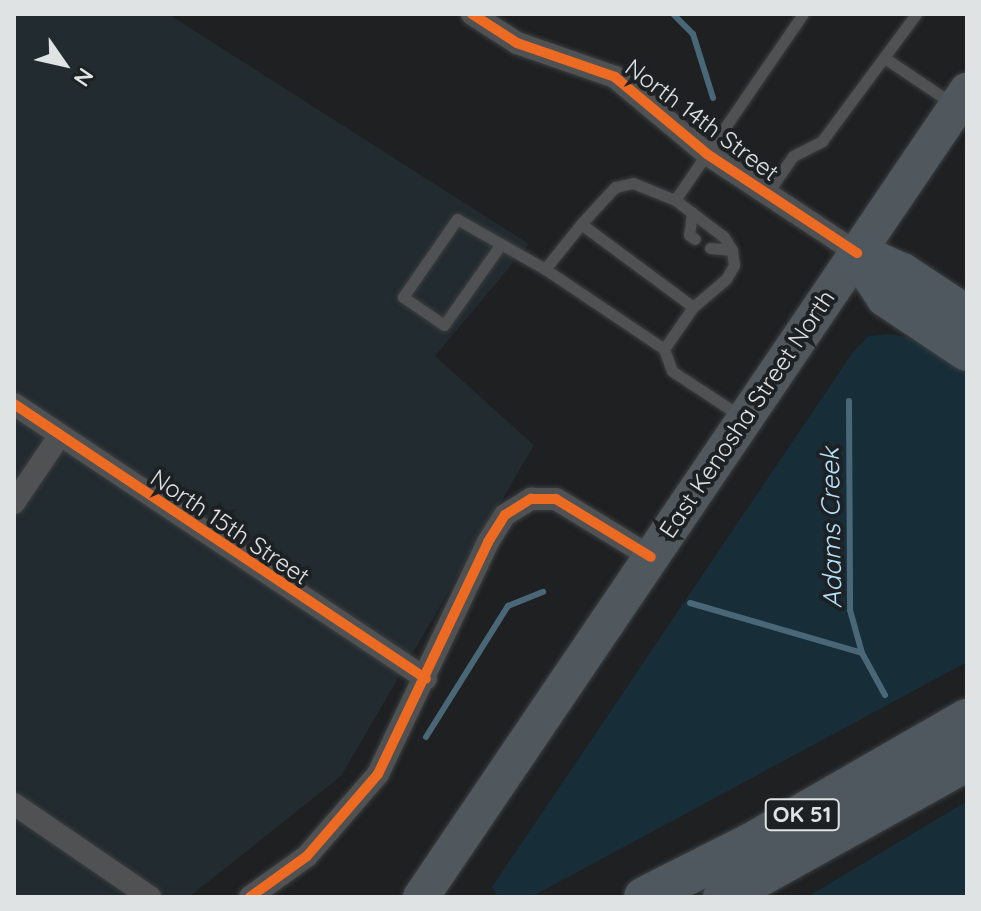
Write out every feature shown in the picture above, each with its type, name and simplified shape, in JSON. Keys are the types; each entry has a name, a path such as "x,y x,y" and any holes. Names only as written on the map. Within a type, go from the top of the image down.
{"highway":[{"path":"857,253 902,273 967,316"},
{"path":"857,253 886,297 967,351"},
{"name":"OK 51","path":"644,897 964,729"},
{"name":"OK 51","path":"723,897 964,729"}],"main road":[{"name":"East Kenosha Street North","path":"421,897 962,99"}],"street":[{"name":"North 14th Street","path":"472,14 517,43 615,77 707,154 857,253"},
{"name":"North 15th Street","path":"14,404 426,679"},
{"path":"14,503 60,435"},
{"path":"250,897 307,856 378,774 426,679 488,542 505,515 531,499 556,499 574,506 651,557"},
{"path":"14,804 150,897"}],"lane":[{"path":"675,200 803,14"},
{"path":"766,195 793,156 822,141 886,59 916,14"},
{"path":"886,59 962,99"},
{"path":"545,269 615,187 633,183 675,200 724,237 732,250 734,265 726,279 693,307 664,349"},
{"path":"692,212 689,235 695,239"},
{"path":"499,247 444,325 403,297 457,219 499,247 545,269 664,349 672,371 745,419"},
{"path":"581,224 693,307"},
{"path":"710,248 732,250"}],"shaded area":[{"path":"14,14 168,14 529,244 435,356 534,445 341,776 189,897 14,897"},
{"path":"892,334 936,345 967,370 967,662 531,897 498,897 492,887 853,352 869,336"},
{"path":"967,801 967,897 807,897"}],"waterway":[{"name":"Adams Creek","path":"673,14 693,34 713,98"},
{"name":"Adams Creek","path":"849,401 850,610 862,653 885,695"},
{"path":"426,737 508,606 543,592"},
{"path":"690,603 862,653"}],"cycle path":[{"path":"472,14 517,43 615,77 707,154 857,253"},
{"path":"14,404 426,679"},
{"path":"250,897 307,856 378,774 488,542 505,515 531,499 556,499 651,557"}]}
